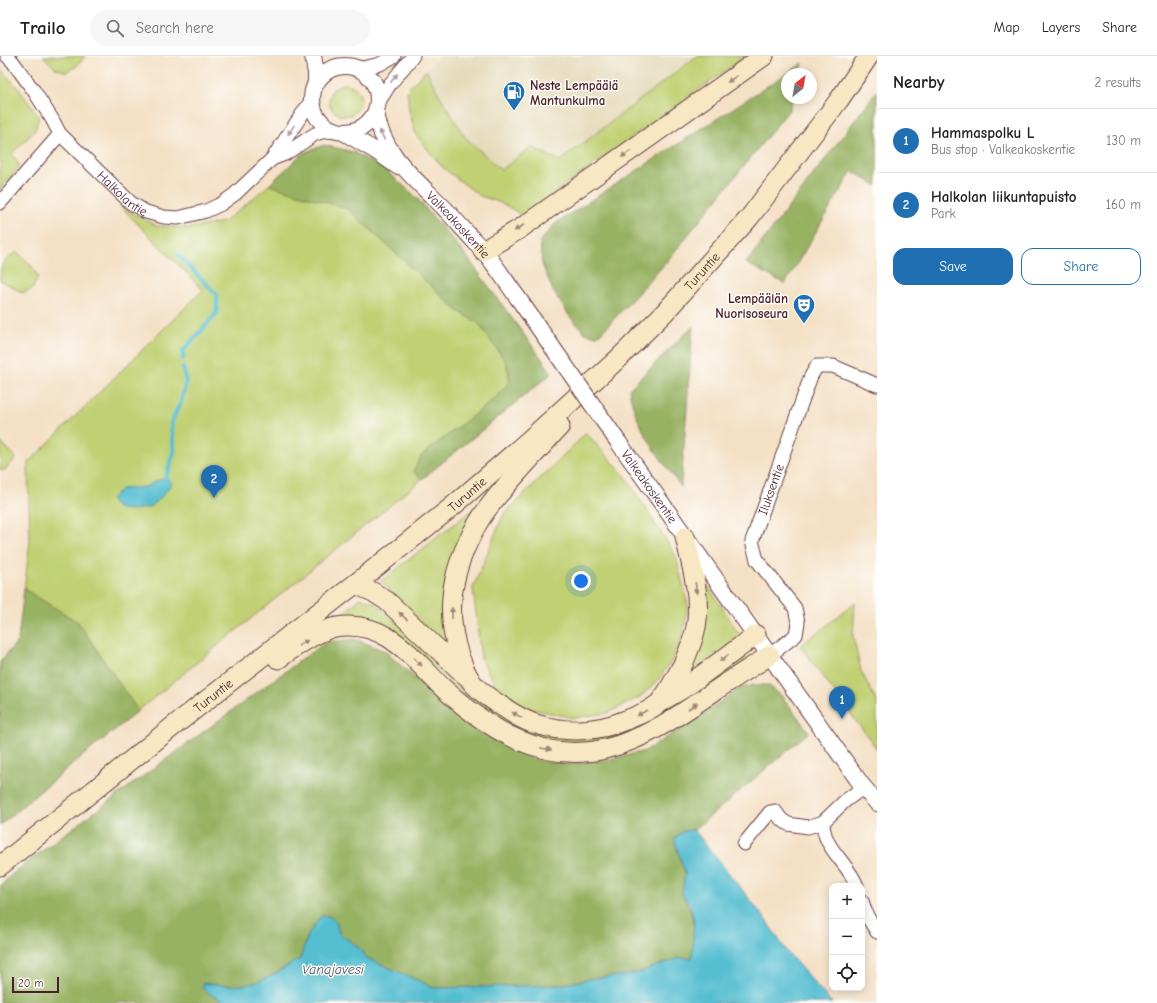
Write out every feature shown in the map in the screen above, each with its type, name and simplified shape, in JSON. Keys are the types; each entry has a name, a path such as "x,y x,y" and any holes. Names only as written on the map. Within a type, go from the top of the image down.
{"main road":[{"path":"483,251 521,228 764,56"},
{"name":"Turuntie","path":"0,866 176,724 453,506 523,446 620,357 665,312 749,218 839,100 869,56"},
{"path":"472,682 458,652 454,637 452,608 455,579 473,532 487,509 620,357"},
{"path":"659,703 679,672 691,646 697,626 698,608 694,575 685,537"},
{"path":"355,584 373,592 387,601 485,695 520,717 535,724 569,730 589,730 615,725 638,715 687,686 756,635"},
{"path":"176,724 291,650 316,635 334,627 366,627 394,640 444,688 483,721 515,739 549,751 583,752 604,749 625,743 668,723 770,655"}],"street":[{"name":"Halkolantie","path":"7,56 34,91 60,134 131,203 146,212 164,217 178,218 206,211 235,194 272,159 311,101"},
{"path":"313,56 316,83"},
{"path":"394,56 380,64 347,64 329,70 322,75 312,92 311,101 317,118 324,126 339,132 355,131 365,126 371,120 390,84 412,56"},
{"path":"347,64 364,72 373,82 378,96 377,107"},
{"name":"Valkeakoskentie","path":"377,107 379,129 384,140 413,177 483,251 518,298 685,537 877,803"},
{"name":"Halkolantie","path":"272,159 285,154 315,134 322,132 339,132"},
{"name":"Valkeakoskentie","path":"339,132 376,151 413,177"},
{"path":"0,203 60,134"},
{"name":"Iluksentie","path":"770,655 796,635 798,622 795,608 757,560 752,541 811,376 817,366 833,366 877,385"},
{"path":"744,844 770,812 775,811 781,819 788,824 808,827 824,822 845,801 864,787"},
{"path":"824,822 823,832 827,843 850,870 856,883"},
{"path":"865,910 877,932"}],"shaded area":[{"path":"440,56 697,56 560,161 531,147 501,170 465,137 438,93 426,70"}],"green space":[{"path":"43,56 85,56 77,66 66,72 55,68"},
{"path":"697,56 746,56 550,196 521,215 509,207 480,196 442,167 416,135 409,110 407,90 426,70 465,137 501,170 531,147 560,161"},
{"path":"803,63 802,68 795,68"},
{"path":"0,69 19,89 39,117 35,130 12,154 20,166 0,190"},
{"path":"781,77 781,104 791,104 789,110 663,266 597,336 585,333 570,317 553,291 542,264 540,241 556,223"},
{"path":"342,84 348,84 357,88 361,100 357,112 348,116 342,116 333,112 329,103 329,97 333,88"},
{"path":"877,91 877,186 852,171 785,284 746,263"},
{"path":"324,145 353,152 385,170 415,196 464,253 552,373 0,825 0,662 18,641 30,541 28,463 203,290 120,206 157,226 190,228 224,222 269,185 303,153"},
{"path":"324,145 353,152 385,170 415,196 464,253 552,373 422,479 413,471 422,455 497,397 510,381 506,362 478,323 458,311 348,209 269,185 303,153"},
{"path":"17,252 31,265 38,277 33,288 23,293 0,280 3,263"},
{"path":"693,326 681,487 656,452 642,429 632,403 629,389"},
{"path":"586,433 625,476 676,556 688,606 684,631 673,659 658,680 640,697 608,713 573,718 524,707 498,690 481,659 473,588 503,515"},
{"path":"0,442 16,458 5,470 0,470"},
{"path":"480,504 469,527 453,657 381,581"},
{"path":"705,586 709,587 741,637 679,682"},
{"path":"24,589 78,622 138,711 0,825 0,662 18,641"},
{"path":"361,598 375,603 412,635 458,682 478,699 578,737 739,659 745,658 745,661 677,709 635,732 598,743 556,745 495,722 393,630 372,620 354,616 340,616"},
{"path":"855,603 853,636 861,671 877,702 877,749 800,646"},
{"path":"355,639 385,651 441,701 504,746 536,760 568,764 611,759 645,751 693,721 740,688 754,685 768,685 782,696 809,732 694,830 683,831 674,839 685,873 682,894 687,902 692,918 694,932 692,958 679,958 635,974 595,978 560,985 435,988 367,958 359,948 339,933 337,924 329,916 322,916 308,935 300,959 262,980 250,984 226,985 203,983 213,996 227,1003 0,1003 0,886 13,873 55,841 326,642"}],"water":[{"path":"166,477 172,483 163,495 150,507 124,510 119,509 112,503 111,499 121,489 145,487"},
{"name":"Vanajavesi","path":"694,830 763,916 788,953 832,1003 227,1003 203,989 203,983 232,986 250,984 269,977 300,959 308,935 321,916 332,918 336,922 339,933 359,948 367,958 435,988 560,985 595,978 635,974 679,958 692,958 694,923 690,905 682,894 685,873 674,839 683,831"}],"waterway":[{"path":"178,255 217,295 217,313 183,351 183,359"},
{"path":"166,477 174,451 171,423 181,402 186,382 183,368"}],"place":[{"name":"Neste Lempäälä Mantunkulma","path":"514,112"},
{"name":"Lempäälän Nuorisoseura","path":"804,324"},
{"name":"Halkolan liikuntapuisto","path":"214,498"},
{"name":"Hammaspolku L","path":"842,719"}]}
